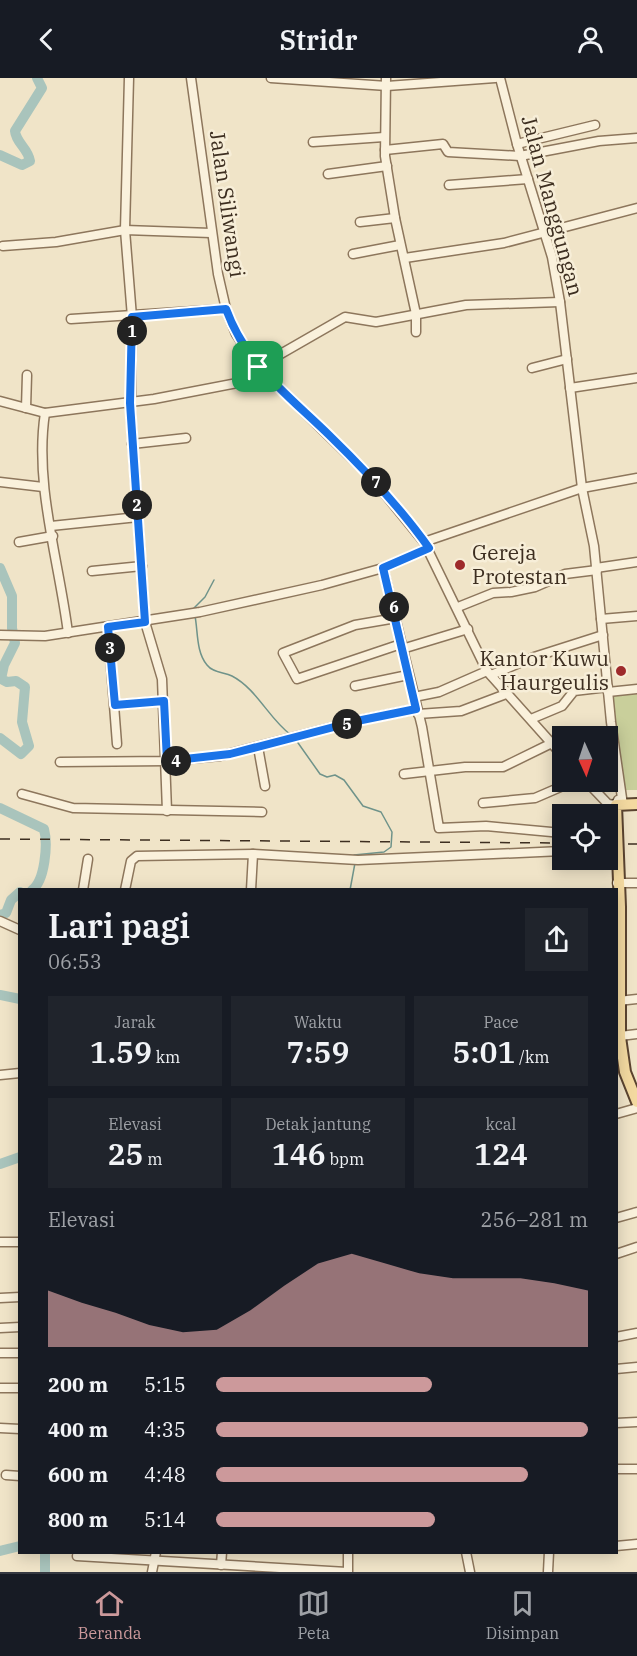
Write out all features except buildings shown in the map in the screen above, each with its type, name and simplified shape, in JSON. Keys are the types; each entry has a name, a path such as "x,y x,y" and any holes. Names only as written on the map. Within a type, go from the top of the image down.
{"main road":[{"path":"620,802 637,804"},
{"path":"618,810 620,802"},
{"path":"618,937 621,883 620,802"},
{"path":"617,870 621,883"},
{"path":"618,1001 623,1066 634,1087 637,1102"}],"street":[{"path":"129,78 125,230 132,317 132,444 145,622 161,667 167,761 167,811"},
{"name":"Jalan Siliwangi","path":"191,78 212,233 226,309 236,334 267,377 372,478 427,545 489,673 552,744"},
{"path":"271,78 386,82 495,78"},
{"name":"Jalan Manggungan","path":"500,78 520,156 545,233 560,302 582,488 596,569 620,802"},
{"path":"386,82 385,150 400,245 405,258 416,314 416,333"},
{"path":"517,144 595,125"},
{"path":"313,142 384,137"},
{"path":"385,150 443,144 448,152 520,156 599,141 637,138"},
{"path":"328,174 387,166"},
{"path":"450,185 528,179"},
{"path":"405,258 504,243 637,208"},
{"path":"360,222 395,218"},
{"path":"3,246 56,242 125,230 212,233"},
{"path":"353,254 400,245"},
{"path":"258,367 345,317 373,322 466,305 560,302"},
{"path":"71,319 132,317 226,309"},
{"path":"532,368 567,359"},
{"path":"26,408 27,375"},
{"path":"0,402 45,413 131,402 267,377"},
{"path":"570,388 637,378"},
{"path":"45,413 41,447 43,487 68,633"},
{"path":"132,444 186,438"},
{"path":"2,635 40,636 145,622 308,589 383,568 427,545 582,488 637,478"},
{"path":"0,482 43,487"},
{"path":"51,526 138,517"},
{"path":"19,542 53,536"},
{"path":"458,607 492,593 535,587 565,574 637,562"},
{"path":"92,571 141,566"},
{"path":"383,568 414,698 439,828 486,826 552,832"},
{"path":"601,619 637,616"},
{"path":"396,618 355,625 283,652 297,679 401,646 468,629"},
{"path":"108,627 117,744"},
{"path":"414,698 440,692 603,635"},
{"path":"355,686 408,675"},
{"path":"531,719 562,706 574,691 637,689"},
{"path":"60,762 167,761 220,756 357,721 417,712 461,711 506,694"},
{"path":"115,705 164,701"},
{"path":"404,774 429,770 502,767 552,744"},
{"path":"258,747 265,786"},
{"path":"483,803 535,798 552,791"},
{"path":"597,792 608,804 620,802"},
{"path":"22,795 69,808 262,812"},
{"path":"125,888 131,861 137,856 253,854 355,860 552,851"},
{"path":"251,888 253,854"},
{"path":"83,888 88,860"},
{"path":"621,883 637,883"},
{"path":"4,923 18,929"},
{"path":"618,1001 637,999"},
{"path":"620,1036 637,1034"},
{"path":"0,1075 18,1073"},
{"path":"618,1113 637,1108"},
{"path":"618,1217 637,1212"},
{"path":"0,1242 18,1242"},
{"path":"618,1253 637,1247"},
{"path":"0,1298 18,1297"},
{"path":"0,1328 18,1327"},
{"path":"618,1337 637,1333"},
{"path":"0,1353 18,1353"},
{"path":"618,1369 637,1367"},
{"path":"0,1388 18,1388"},
{"path":"618,1423 637,1422"},
{"path":"0,1428 18,1429"},
{"path":"618,1469 637,1469"},
{"path":"6,1475 18,1476"},
{"path":"618,1546 637,1544"},
{"path":"221,1565 222,1554"},
{"path":"77,1556 155,1556 221,1565 348,1572 348,1554"},
{"path":"466,1554 470,1572"},
{"path":"548,1572 549,1554"},
{"path":"152,1572 155,1556"}],"green space":[{"path":"637,693 637,790 623,790 618,726 616,726 612,696"}],"waterway":[{"path":"0,155 22,165 30,161 15,131 42,88 37,78"},
{"path":"0,568 12,596 12,628 15,643 4,665 1,679 7,682 16,681 25,687 22,722 29,746 21,754 0,738"},
{"path":"194,608 205,597 214,580"},
{"path":"195,616 199,648 207,665 212,670 232,676 249,688 276,721 291,735"},
{"path":"296,740 320,774 327,777 335,775 344,780 363,806 381,812 392,832 391,847 384,852 354,855"},
{"path":"0,808 44,829 46,844 43,871 34,888"},
{"path":"350,888 355,863"},
{"path":"0,915 6,913 11,900 18,894"},
{"path":"0,995 18,999"},
{"path":"0,1164 18,1158"},
{"path":"0,1551 18,1546"},
{"path":"45,1554 45,1572"}],"railway":[{"path":"0,839 552,843"},
{"path":"618,844 637,844"}],"place":[{"name":"Gereja Protestan","path":"460,565"},
{"name":"Kantor Kuwu Haurgeulis","path":"621,671"}],"route":[{"path":"226,309 236,334 258,367 372,478 429,548 383,568 391,593 416,709 357,721 230,754 167,761 164,701 115,705 108,627 145,622 130,403 132,317 226,309"}]}
